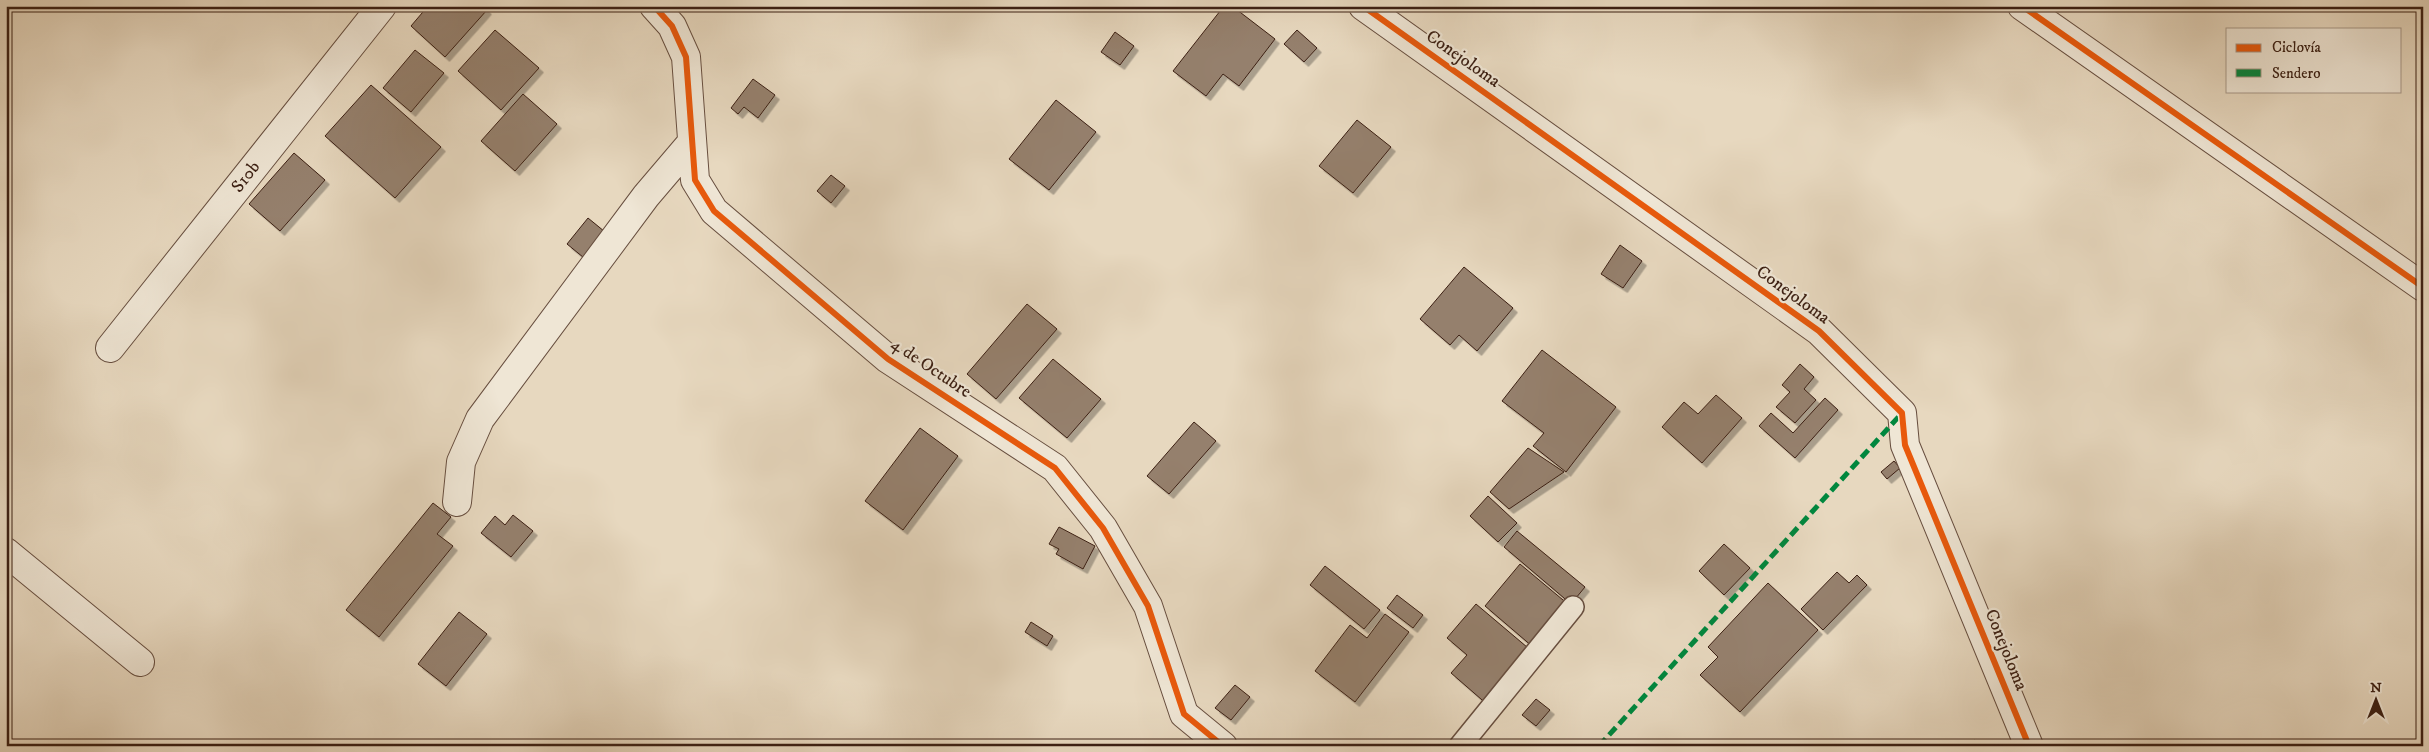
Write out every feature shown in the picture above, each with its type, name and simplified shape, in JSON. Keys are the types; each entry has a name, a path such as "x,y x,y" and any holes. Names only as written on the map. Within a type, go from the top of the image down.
{"street":[{"name":"S10b","path":"110,348 382,6"},
{"name":"4 de Octubre","path":"654,6 672,26 686,58 695,180 714,211 888,359 1056,468 1103,528 1148,606 1184,714 1223,746"},
{"name":"Conejoloma","path":"1363,6 1820,331 1902,413 1905,445 2029,746"},
{"path":"2022,6 2423,287"},
{"path":"457,502 461,462 480,419 646,196 692,142"},
{"path":"6,552 140,662"}],"lane":[{"path":"1460,746 1573,607"}],"building":[{"path":"428,6 483,6 487,10 445,57 411,26"},
{"path":"1224,6 1232,6 1275,39 1239,86 1223,74 1206,96 1173,71"},
{"path":"495,30 539,68 501,110 458,71"},
{"path":"1297,30 1317,48 1304,62 1284,44"},
{"path":"1115,32 1134,46 1120,65 1101,52"},
{"path":"415,50 444,73 411,112 383,88"},
{"path":"753,79 775,95 758,118 744,107 738,114 731,108"},
{"path":"371,85 441,147 395,198 325,136"},
{"path":"523,94 557,124 515,171 481,141"},
{"path":"1056,100 1096,132 1049,190 1009,159"},
{"path":"1357,120 1391,147 1353,193 1319,166"},
{"path":"294,153 325,180 280,231 249,204"},
{"path":"831,175 845,186 831,203 817,191"},
{"path":"588,218 610,236 589,262 567,244"},
{"path":"1620,245 1642,261 1623,288 1601,274"},
{"path":"1464,267 1513,308 1477,351 1459,335 1450,345 1420,319"},
{"path":"1027,304 1057,329 996,399 967,374"},
{"path":"1542,350 1616,407 1566,472 1533,446 1544,433 1502,401"},
{"path":"1053,359 1101,399 1067,438 1019,398"},
{"path":"1800,364 1814,377 1804,389 1816,400 1795,423 1776,407 1790,392 1782,385"},
{"path":"1716,395 1742,418 1702,463 1662,427 1684,402 1698,414"},
{"path":"1825,398 1838,410 1795,458 1759,426 1771,413 1793,433"},
{"path":"1194,422 1216,441 1169,494 1147,476"},
{"path":"920,428 958,456 903,530 865,501"},
{"path":"1528,448 1564,472 1509,509 1490,492"},
{"path":"1894,461 1900,468 1887,479 1881,472"},
{"path":"1488,496 1517,523 1498,542 1470,516"},
{"path":"433,503 451,517 437,534 453,546 379,637 346,610"},
{"path":"513,515 533,531 511,557 481,533 495,516 505,525"},
{"path":"1059,527 1095,546 1083,569 1056,554 1059,549 1049,544"},
{"path":"1517,531 1585,587 1571,604 1504,547"},
{"path":"1724,544 1750,568 1724,595 1699,571"},
{"path":"1520,564 1569,605 1533,647 1485,606"},
{"path":"1325,566 1380,610 1364,629 1310,585"},
{"path":"1837,572 1849,583 1857,575 1867,585 1823,630 1801,609"},
{"path":"1768,583 1818,630 1740,712 1700,675 1718,657 1708,647"},
{"path":"1397,595 1423,615 1413,628 1387,608"},
{"path":"1476,604 1534,653 1489,706 1451,673 1467,655 1447,638"},
{"path":"459,612 487,634 446,686 418,664"},
{"path":"1385,614 1409,632 1355,702 1315,671 1350,625 1367,638"},
{"path":"1031,622 1053,636 1047,646 1025,632"},
{"path":"1235,685 1250,697 1231,720 1215,708"},
{"path":"1536,699 1550,710 1536,726 1522,715"},
{"path":"1975,740 1977,744 1981,741 1984,746 1966,746"}],"marked path":[{"path":"1599,746 1902,413"}],"cycle path":[{"path":"654,6 672,26 686,57 695,180 714,211 888,359 1055,468 1103,528 1148,606 1184,714 1223,746"},
{"path":"1363,6 1819,331 1902,413 1905,445 2029,746"},
{"path":"2022,6 2423,287"}]}
